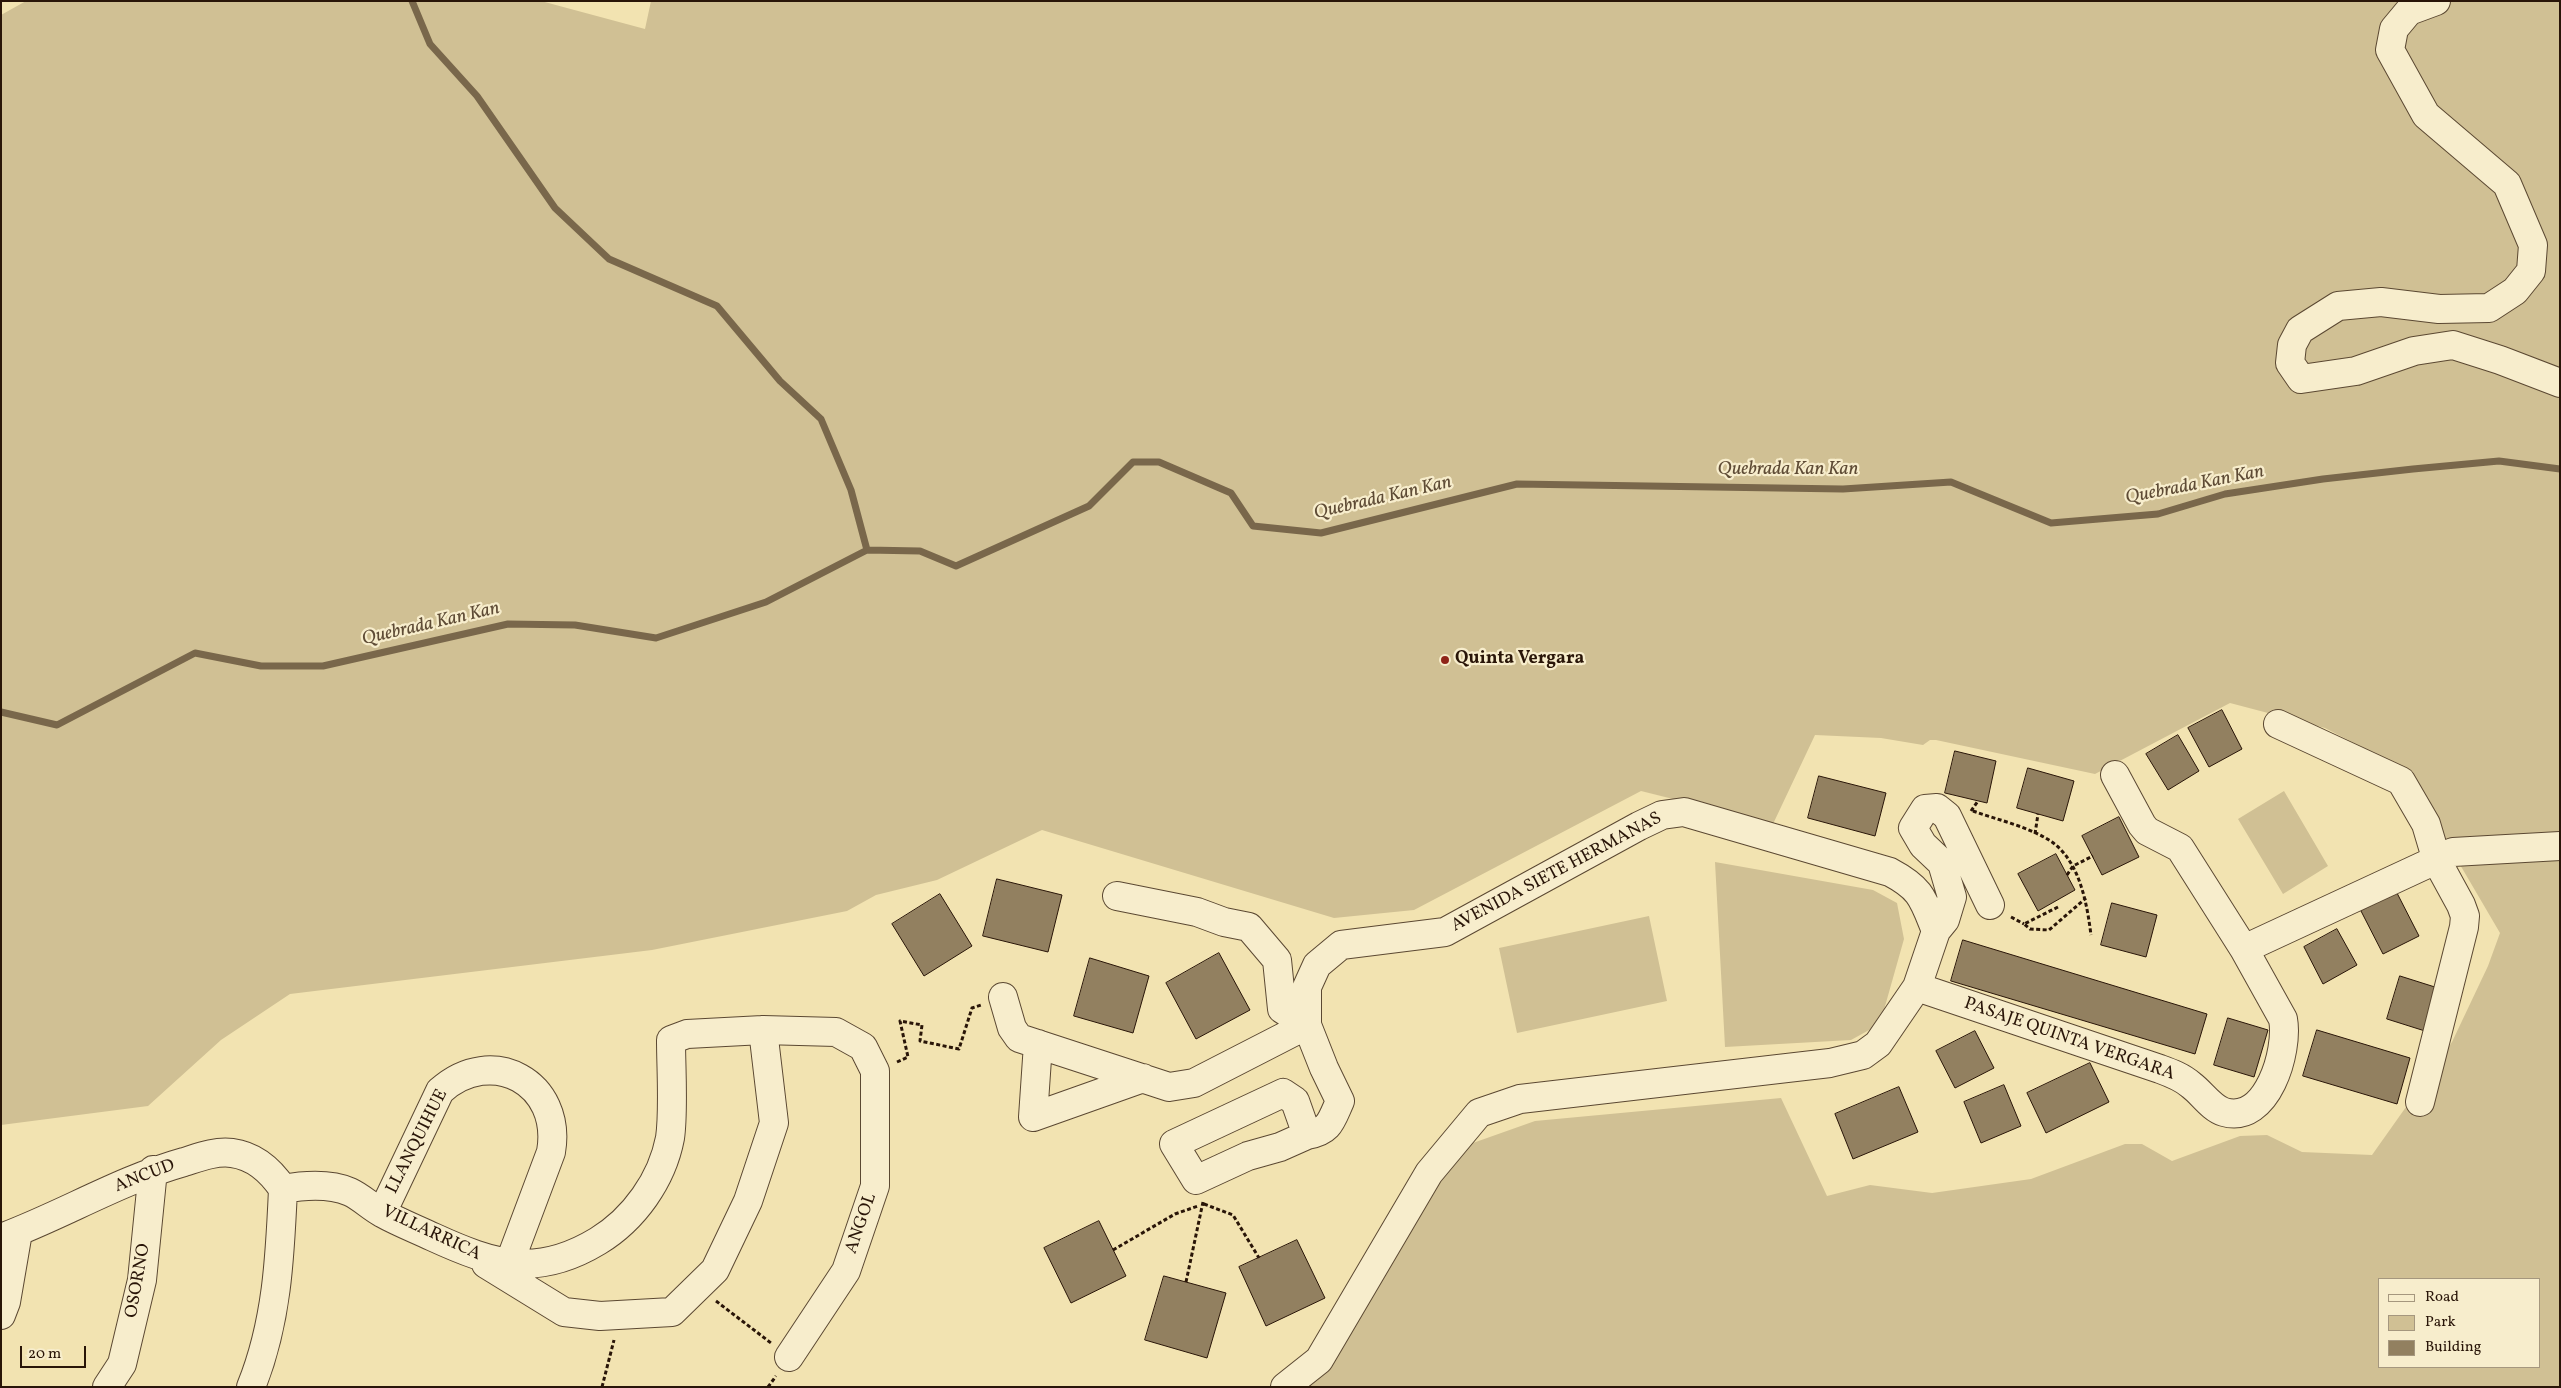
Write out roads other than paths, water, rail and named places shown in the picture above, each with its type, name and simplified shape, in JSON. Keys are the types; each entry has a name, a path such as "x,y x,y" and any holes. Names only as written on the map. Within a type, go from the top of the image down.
{"street":[{"path":"2436,1 2409,11 2394,29 2390,50 2426,115 2507,184 2533,245 2531,271 2515,291 2489,308 2440,309 2381,302 2338,306 2300,330 2292,345 2290,363 2300,379 2356,371 2414,351 2453,346 2500,360 2560,383"},
{"path":"2278,724 2401,781 2445,857 2465,916 2420,1102"},
{"name":"PASAJE QUINTA VERGARA","path":"1917,987 2160,1069 2191,1085 2222,1111 2233,1114 2247,1112 2254,1106 2276,1078 2280,1067 2285,1029 2283,1019 2244,949 2180,848 2147,831 2115,775"},
{"path":"1285,1387 1319,1360 1429,1173 1479,1113 1520,1099 1830,1063 1863,1055 1878,1044 1917,987 1936,931 1945,920 1952,897 1942,863 1923,844 1914,828 1924,809 1937,808 1947,816 1990,906"},
{"name":"AVENIDA SIETE HERMANAS","path":"1307,1025 1307,987 1317,965 1341,945 1446,932 1662,815 1684,812 1890,872 1909,882 1921,896 1936,931"},
{"path":"2244,949 2445,857 2560,846"},
{"path":"1117,896 1197,912 1224,922 1249,927 1277,960 1282,1009 1307,1025 1340,1101 1329,1126 1320,1133 1248,1156 1200,1192 1174,1144 1283,1093 1295,1101 1307,1136"},
{"path":"1003,997 1012,1028 1019,1038 1169,1087 1194,1083 1307,1025"},
{"path":"468,1253 564,1312 600,1316 672,1312 715,1270 748,1201 774,1123 763,1030"},
{"name":"VILLARRICA","path":"283,1189 317,1185 350,1192 382,1213 468,1253 509,1264 544,1262 571,1255 608,1235 638,1206 659,1172 670,1137 671,1040 687,1034 763,1030 836,1032"},
{"name":"ANGOL","path":"789,1357 846,1271 875,1186 875,1071 863,1047 836,1032"},
{"path":"1038,1044 1033,1117 1143,1078"},
{"name":"LLANQUIHUE","path":"382,1213 440,1091 450,1082 474,1071 488,1069 514,1074 536,1090 544,1100 552,1125 553,1139 551,1152 509,1264"},
{"name":"ANCUD","path":"10,1235 153,1170 208,1154 233,1153 257,1162 267,1169 283,1189"},
{"name":"OSORNO","path":"107,1387 122,1364 142,1280 153,1170"},
{"path":"251,1387 273,1311 279,1275 283,1189"},
{"path":"1,1314 6,1302 10,1235"}],"waterway":[{"path":"412,1 430,44 477,96 555,208 609,259 717,306 780,381 821,419 851,490 867,550"},
{"name":"Quebrada Kan Kan","path":"1,712 57,725 195,653 261,666 323,666 508,624 575,625 656,638 766,602 867,550 920,551 956,566 1089,506 1133,462 1159,462 1231,493 1253,526 1321,533 1517,484 1843,489 1951,482 2051,523 2158,514 2225,494 2323,479 2413,469 2499,461 2560,469"}],"place":[{"name":"Quinta Vergara","path":"1445,660"}]}
